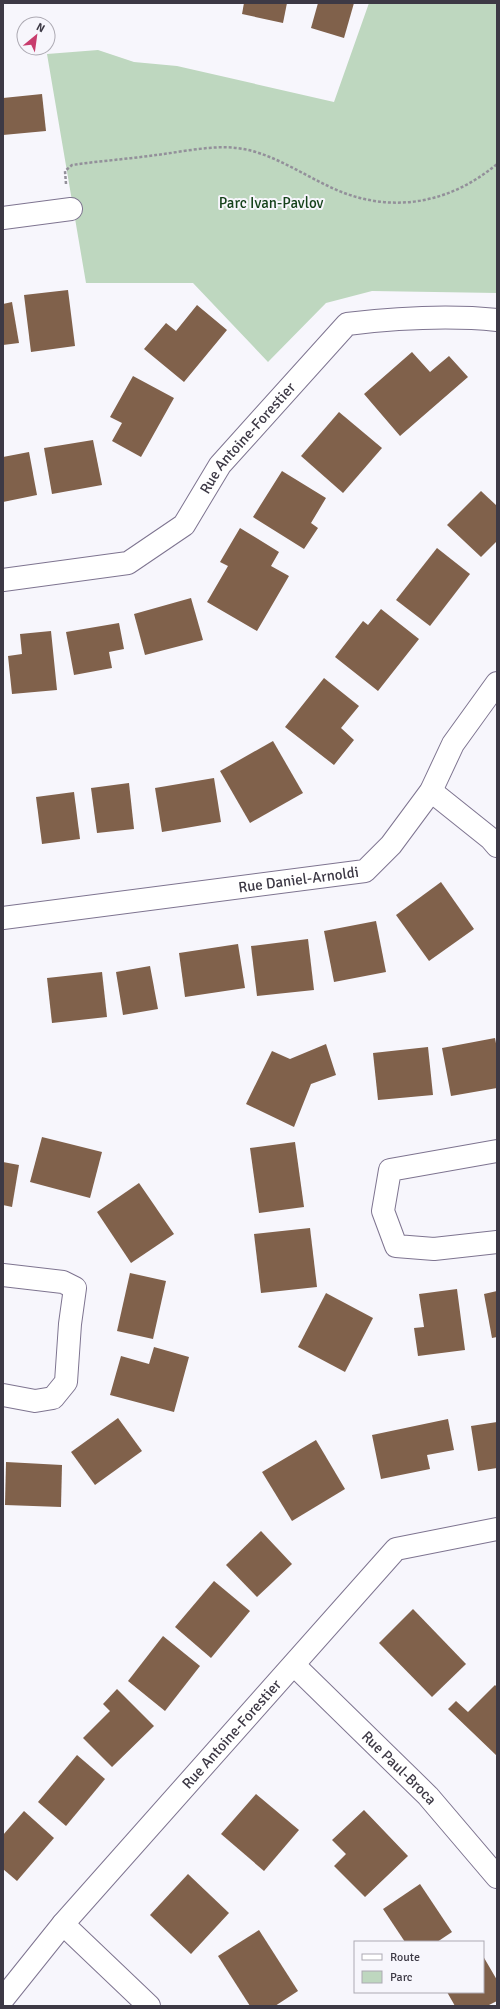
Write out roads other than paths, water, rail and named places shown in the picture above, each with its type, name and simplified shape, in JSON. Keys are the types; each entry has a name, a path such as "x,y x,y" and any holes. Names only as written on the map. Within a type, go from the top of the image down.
{"street":[{"path":"3,218 71,209"},
{"name":"Rue Antoine-Forestier","path":"3,580 128,563 184,525 220,465 348,324 403,318 472,318 497,320"},
{"name":"Rue Daniel-Arnoldi","path":"3,918 365,870 391,845 431,791 453,744 497,683"},
{"path":"431,791 491,839 497,846"},
{"path":"497,1151 390,1170 383,1211 396,1246 434,1249 497,1242"},
{"path":"3,1275 63,1282 75,1288 70,1324 66,1382 53,1398 35,1401 3,1395"},
{"name":"Rue Antoine-Forestier","path":"3,1999 63,1924 396,1549 497,1530"},
{"name":"Rue Paul-Broca","path":"294,1665 428,1796 497,1877"},
{"path":"63,1924 150,2006"}],"park label":[{"name":"Parc Ivan-Pavlov","path":"271,203"}]}
